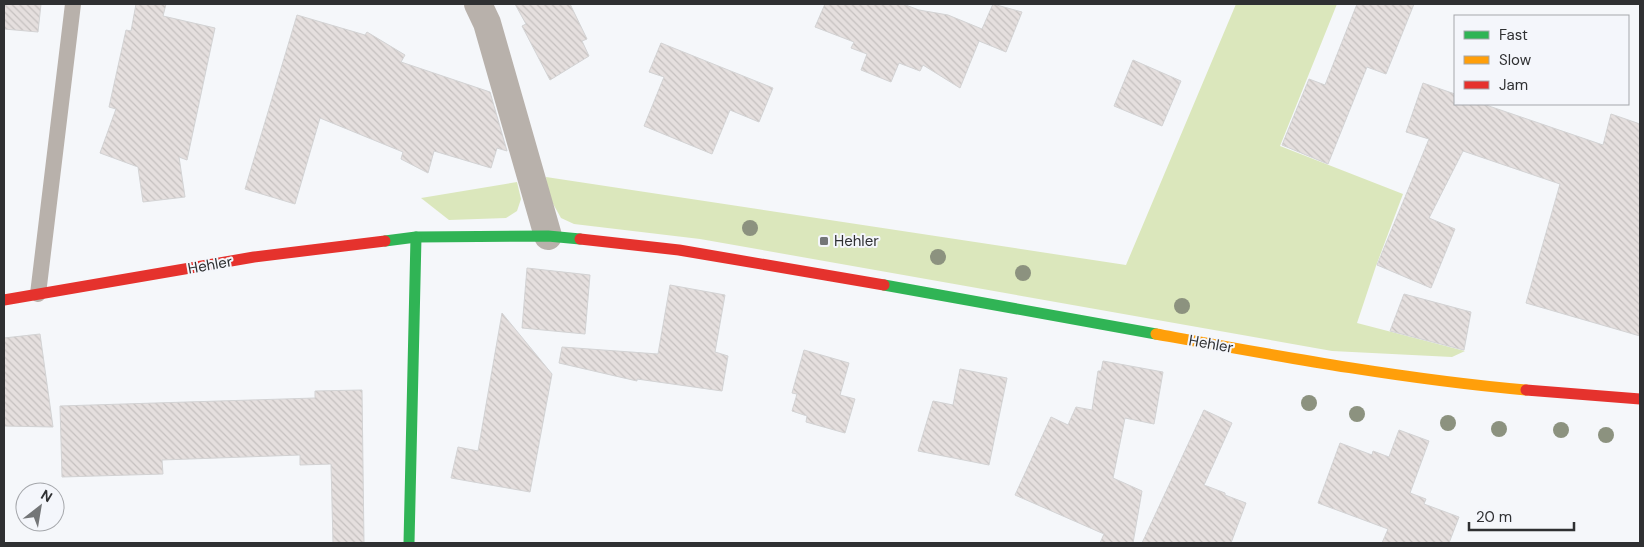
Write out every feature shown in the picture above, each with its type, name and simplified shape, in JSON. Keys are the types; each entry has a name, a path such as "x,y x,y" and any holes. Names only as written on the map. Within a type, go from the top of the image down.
{"main road":[{"name":"Hehler","path":"4,300 254,257 416,237 548,236 679,250 818,273 1282,357 1483,386 1640,399"},
{"path":"410,543 409,506 416,237"}],"street":[{"path":"478,4 487,22 548,236"}],"lane":[{"path":"38,294 73,4"}],"green space":[{"path":"1236,4 1337,4 1280,146 1403,194 1357,323 1465,351 1452,357 1332,351 700,239 574,224 561,218 547,193 546,177 1126,265"},
{"path":"517,182 521,199 517,211 506,218 449,220 421,198"}],"building":[{"path":"4,4 41,4 38,32 4,29"},
{"path":"136,4 166,4 163,16 215,28 187,160 179,157 185,197 143,202 138,167 100,153 116,109 109,107 126,30 131,31"},
{"path":"515,4 570,4 587,39 582,41 589,56 550,80 522,26 526,24"},
{"path":"825,4 903,4 919,10 948,15 982,29 993,4 1022,12 1006,52 979,41 960,88 923,65 920,71 899,63 891,82 861,70 867,54 851,48 854,42 815,27"},
{"path":"1357,4 1414,4 1386,74 1367,67 1328,164 1282,145 1309,79 1325,85"},
{"path":"297,15 365,35 367,32 405,55 401,62 490,92 507,151 497,148 491,168 434,151 428,173 401,159 403,152 320,118 295,204 245,189"},
{"path":"661,43 773,88 759,122 730,110 712,154 644,126 664,77 649,72"},
{"path":"1133,60 1181,81 1162,126 1114,106"},
{"path":"1423,83 1454,94 1454,105 1486,105 1603,145 1611,114 1640,124 1640,336 1526,303 1560,184 1463,151 1429,218 1455,229 1431,288 1377,265 1429,139 1406,132"},
{"path":"527,268 590,275 585,334 522,328"},
{"path":"670,285 725,295 715,352 728,356 722,391 637,379 637,381 559,363 562,347 658,354"},
{"path":"1404,294 1471,312 1464,350 1390,331"},
{"path":"502,313 552,374 530,492 451,478 458,447 478,451"},
{"path":"40,334 53,427 4,426 4,338"},
{"path":"804,350 849,363 840,395 855,399 845,433 806,422 807,416 792,411 797,394 792,393"},
{"path":"1103,361 1163,372 1154,424 1125,418 1113,478 1142,491 1133,543 1100,543 1104,534 1015,495 1051,417 1068,425 1076,407 1092,410 1098,371 1101,371"},
{"path":"960,369 1007,378 989,465 918,451 933,401 953,405"},
{"path":"362,390 364,543 333,543 331,464 300,465 300,455 162,460 163,474 62,477 60,406 315,398 315,391"},
{"path":"1204,410 1232,423 1204,485 1246,503 1231,543 1142,543"},
{"path":"1399,430 1429,441 1410,493 1426,499 1424,504 1459,517 1449,543 1382,543 1388,529 1318,503 1340,443 1372,455 1373,451 1389,457"}],"traffic: fast":[{"path":"385,241 416,237 548,236 580,239"},
{"path":"409,543 416,237"},
{"path":"884,285 1156,334"}],"traffic: slow":[{"path":"1156,334 1433,380 1526,390"}],"traffic: jam":[{"path":"580,239 679,250 884,285"},
{"path":"4,300 254,257 385,241"},
{"path":"1526,390 1640,399"}],"place":[{"name":"Hehler","path":"824,241"}]}
